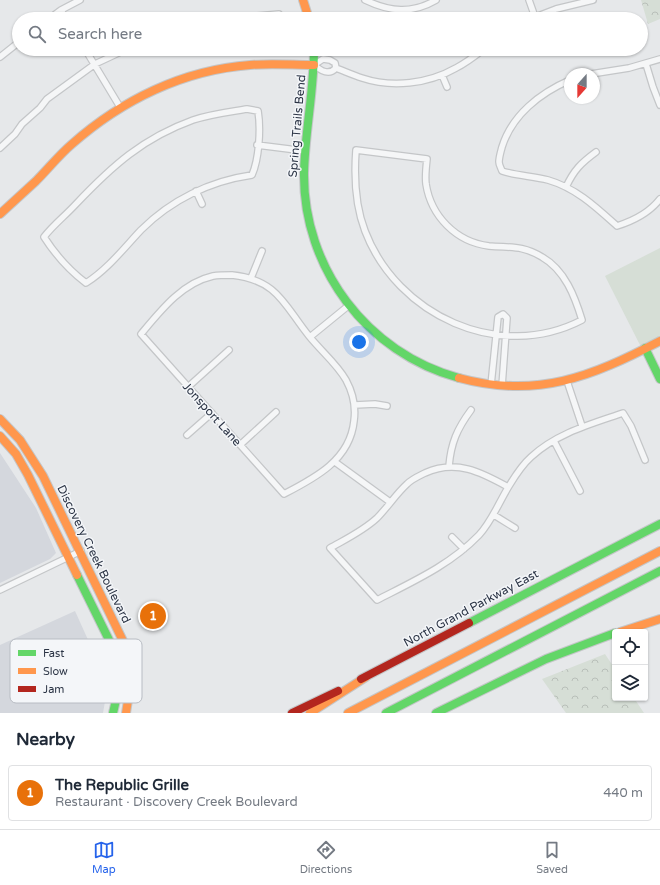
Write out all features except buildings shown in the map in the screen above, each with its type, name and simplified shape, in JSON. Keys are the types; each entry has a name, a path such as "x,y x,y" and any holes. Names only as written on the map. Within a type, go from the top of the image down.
{"main road":[{"path":"303,0 307,12"},
{"name":"Spring Trails Bend","path":"314,56 305,151 304,186 307,213 317,250 334,284 348,306 374,332 400,353 432,370 468,381 502,386 567,381 595,372 645,348 659,343"},
{"path":"0,214 36,181 75,140 120,106 159,87 176,80 212,70 249,65 314,65"},
{"path":"645,348 660,379"},
{"name":"Discovery Creek Boulevard","path":"0,419 19,438 32,455 123,639"},
{"name":"Discovery Creek Boulevard","path":"0,436 10,446 35,488 109,639"},
{"path":"35,488 46,483"},
{"name":"North Grand Parkway East","path":"292,713 660,524"},
{"path":"348,713 660,551"},
{"path":"386,713 660,571"},
{"path":"629,629 660,619"},
{"path":"436,713 516,672 560,653 612,635"},
{"path":"310,713 366,676"},
{"name":"Discovery Creek Boulevard","path":"113,713 115,703"},
{"name":"Discovery Creek Boulevard","path":"126,713 128,703"}],"street":[{"path":"58,12 80,0"},
{"path":"365,0 391,10 420,8 436,0"},
{"path":"529,0 532,12"},
{"path":"548,12 593,0"},
{"path":"0,57 12,48"},
{"path":"90,56 120,106"},
{"path":"0,148 47,99 95,64 113,56"},
{"path":"336,68 362,78 397,84 427,80 442,75 457,68 474,56"},
{"path":"323,59 330,60 335,63 336,68 328,73 322,71 314,65 323,59"},
{"path":"600,72 646,64 660,59"},
{"path":"646,64 660,105"},
{"path":"442,75 447,87"},
{"path":"564,82 538,98 512,123 507,132 501,151 499,162 502,170 513,174 549,180 566,187 595,206 617,226 636,218 659,202"},
{"path":"247,109 258,111 260,123 256,165 252,175 227,179 196,191 172,204 159,214 142,229 118,255 86,283 77,276 50,246 44,237 50,228 69,212 109,170 144,143 194,120 247,109"},
{"path":"257,145 305,151"},
{"path":"356,150 427,159 425,174 429,196 434,209 441,220 451,230 475,243 488,246 513,246 529,250 544,257 558,269 567,282 582,320 570,326 544,333 525,335 496,334 466,328 446,320 428,310 396,283 384,268 364,230 358,209 355,187 356,150"},
{"path":"566,187 573,172 596,152"},
{"path":"196,191 202,204"},
{"path":"262,251 251,278 266,286 286,303 310,337 340,371 351,392 355,405 353,428 345,449 335,462 390,502"},
{"name":"Jonsport Lane","path":"251,278 232,275 214,276 197,281 184,288 141,334 284,494 327,469 335,462"},
{"path":"310,337 348,306"},
{"path":"490,385 498,317 503,314 507,318 502,386"},
{"path":"188,386 229,350"},
{"path":"567,381 582,426"},
{"path":"355,405 375,404 387,406"},
{"path":"449,466 455,436 471,410"},
{"path":"240,444 276,412"},
{"path":"187,435 212,413"},
{"path":"508,487 483,474 466,468 449,466 431,470 408,483 377,518 360,532 330,548 377,600 446,563 464,549 480,534 494,515 508,487 531,457 567,433 582,426 623,413 634,432 645,460"},
{"path":"554,441 580,491"},
{"path":"494,515 515,528"},
{"path":"452,537 464,549"},
{"path":"0,590 81,552"}],"shaded area":[{"path":"0,453 36,508 56,553 50,559 0,583"},
{"path":"75,611 88,639 13,639"},
{"path":"10,640 10,703 105,703 103,713 0,713 0,645"}],"green space":[{"path":"641,0 660,0 660,19 648,24 648,12 644,12"},
{"path":"660,248 660,338 641,347 605,276"},
{"path":"605,654 612,664 612,701 636,701 644,713 566,713 542,679"}],"traffic: fast":[{"path":"314,56 304,173 307,208 315,242 328,273 347,302 369,327 396,349 426,366 459,378"},
{"path":"645,348 660,379"},
{"path":"469,623 660,524"},
{"path":"386,713 660,571"},
{"path":"77,575 109,639"},
{"path":"436,713 546,659 612,634"},
{"path":"113,713 115,703"}],"traffic: slow":[{"path":"303,0 307,12"},
{"path":"0,214 36,181 67,148 91,128 111,114 155,90 201,73 225,68 258,64 314,65"},
{"path":"459,378 487,384 514,386 539,385 563,381 610,365 660,341"},
{"path":"0,419 20,440 43,476 122,639"},
{"path":"0,436 16,454 28,475 77,575"},
{"path":"348,713 660,551"},
{"path":"629,629 660,619"},
{"path":"310,713 366,677"},
{"path":"126,713 128,703"}],"traffic: jam":[{"path":"361,679 469,623"},
{"path":"292,713 338,691"}],"place":[{"name":"The Republic Grille","path":"153,616"}]}
